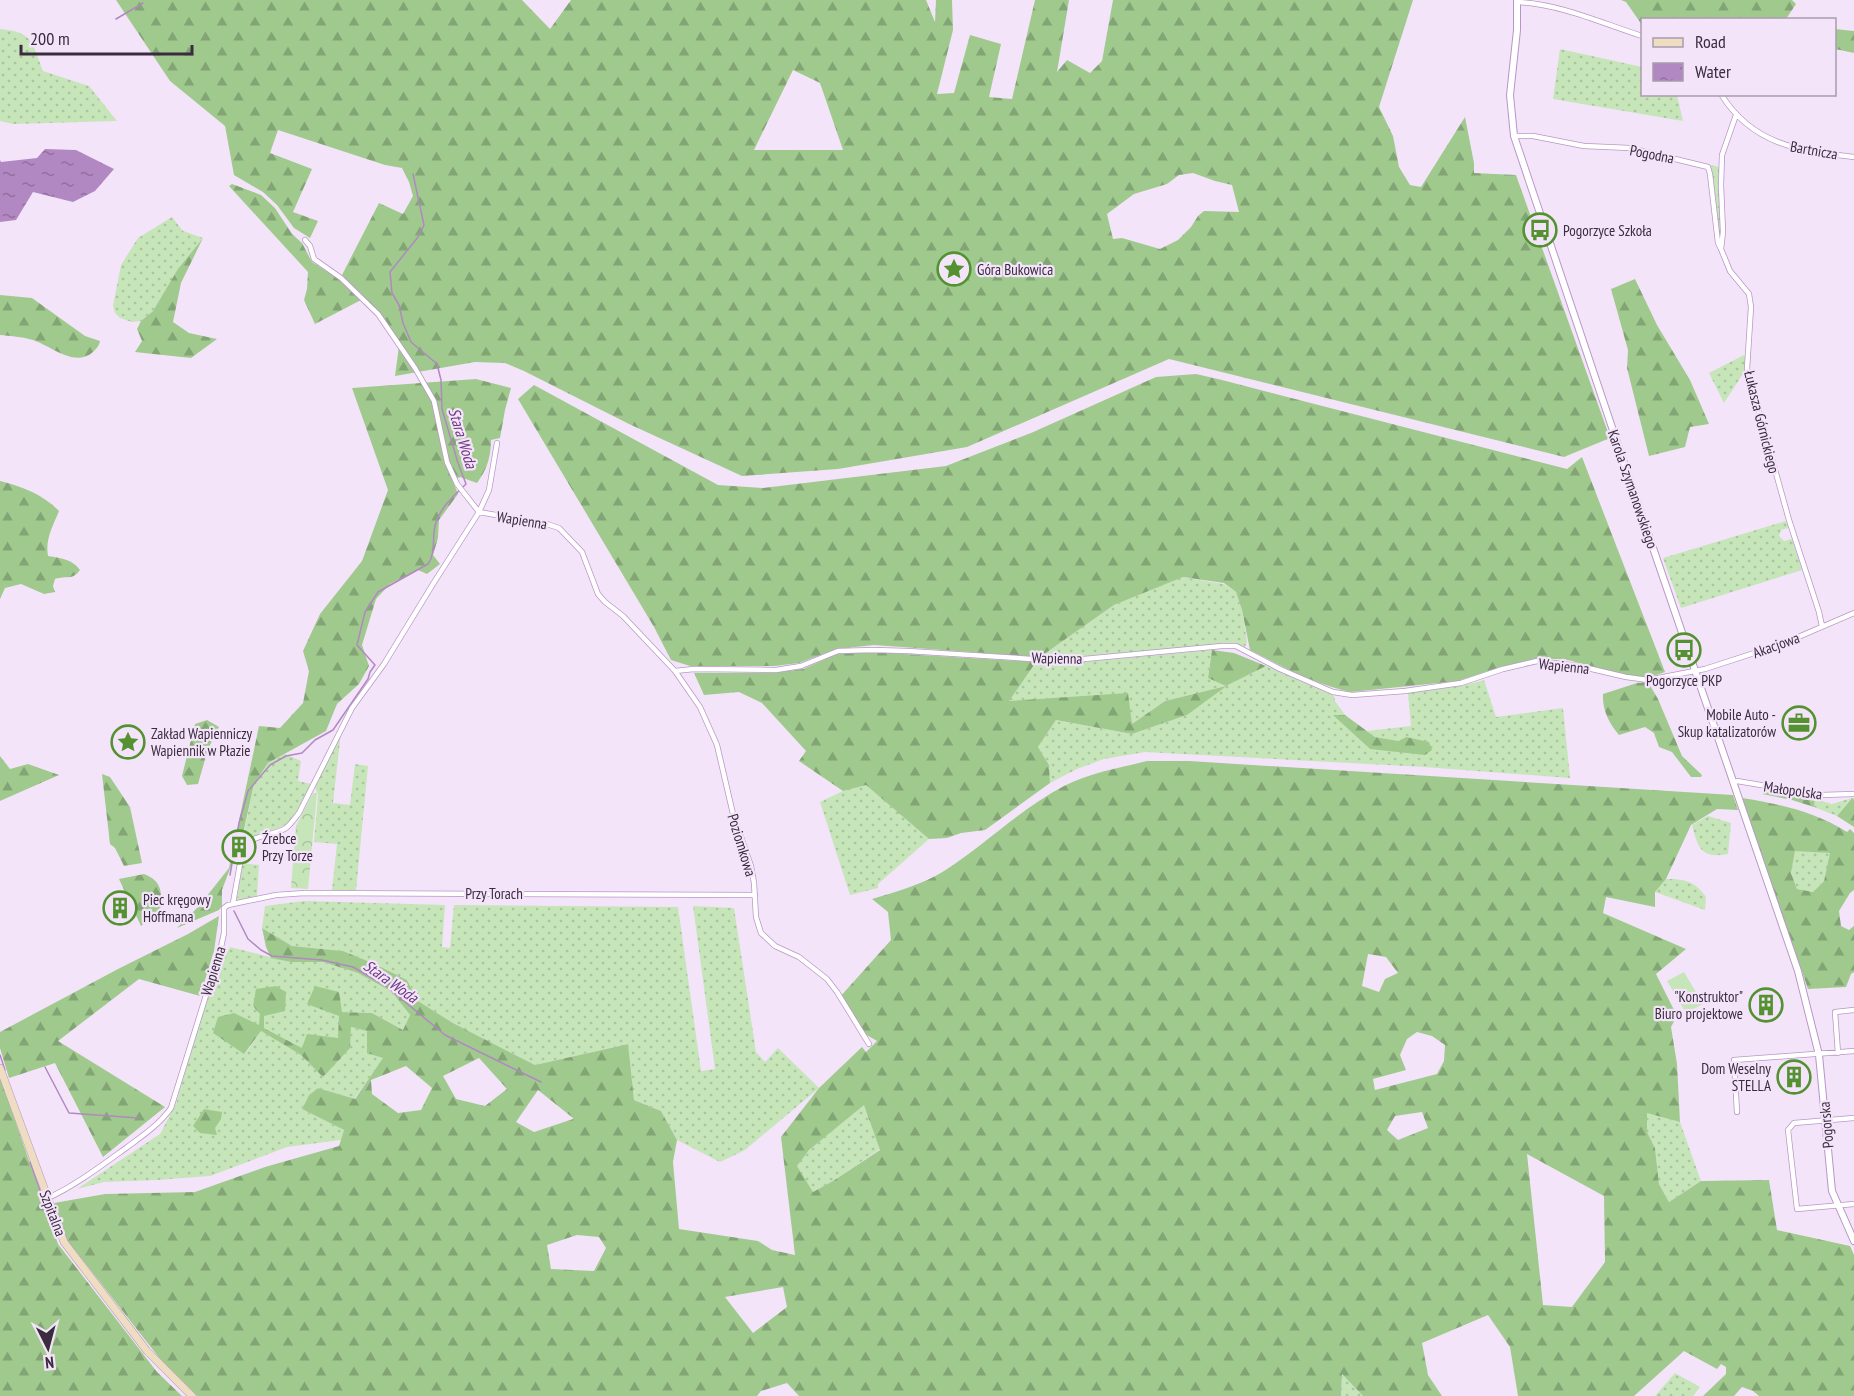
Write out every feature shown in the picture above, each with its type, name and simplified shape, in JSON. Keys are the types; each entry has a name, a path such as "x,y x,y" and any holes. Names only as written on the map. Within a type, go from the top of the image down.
{"main road":[{"name":"Szpitalna","path":"0,1068 64,1242 136,1337 192,1396"}],"street":[{"path":"1517,1 1560,8 1641,36"},
{"name":"Karola Szymanowskiego","path":"1517,1 1517,30 1510,95 1514,136 1798,971"},
{"name":"Bartnicza","path":"1722,96 1736,115 1780,144 1854,157"},
{"name":"Łukasza Górnickiego","path":"1736,115 1722,156 1723,232 1721,249 1730,271 1749,294 1751,307 1748,369 1776,476 1822,626"},
{"name":"Pogodna","path":"1514,136 1533,136 1584,146 1630,148 1707,167 1710,174 1718,243 1721,249"},
{"path":"305,240 310,246 314,260 341,278 378,314 427,386 434,401 447,462 464,495 479,512"},
{"name":"Wapienna","path":"47,1199 116,1156 154,1128 171,1108 221,947 224,933 224,908 233,903 244,846 253,838 289,826 299,813 352,708 384,664 479,512 489,490 497,443"},
{"name":"Wapienna","path":"479,512 560,528 582,552 598,594 623,616 675,671 776,669 801,666 838,651 873,650 963,654 1063,661 1236,646 1280,669 1333,692 1352,695 1405,691 1461,683 1503,669 1537,662 1571,664 1648,680 1695,670"},
{"name":"Akacjowa","path":"1695,670 1705,669 1782,644 1854,614"},
{"name":"Poziomkowa","path":"675,671 699,707 717,745 733,814 751,866 758,926 767,940 799,957 827,979 869,1044"},
{"name":"Małopolska","path":"1733,783 1737,781 1821,795 1854,794"},
{"name":"Przy Torach","path":"233,903 276,895 305,893 755,895"},
{"name":"Pogorska","path":"1798,971 1810,1011 1819,1055 1833,1191 1854,1241"},
{"path":"1838,1053 1835,1012 1854,1010"},
{"path":"1737,1112 1734,1060 1854,1051"},
{"path":"1854,1118 1794,1124 1788,1130 1797,1209 1854,1203"}],"green space":[{"path":"116,0 522,0 550,29 571,0 926,0 935,22 936,0 952,0 953,30 937,94 954,93 970,35 1001,44 989,97 1012,99 1035,0 1069,0 1057,72 1067,60 1090,73 1102,61 1113,0 1413,0 1379,107 1393,136 1399,167 1410,185 1421,187 1465,117 1474,173 1516,175 1610,438 1564,457 1169,359 967,447 838,469 742,476 505,363 475,362 395,376 401,343 379,312 342,275 379,203 403,214 413,196 402,168 385,165 278,130 270,153 312,169 293,212 318,221 310,238 294,228 277,205 263,192 234,175 225,126 170,81","holes":["793,70 820,83 843,150 754,150","1193,173 1232,185 1239,212 1204,211 1178,240 1160,249 1122,238 1113,239 1107,214 1134,194 1167,184 1179,175"]},
{"path":"1621,0 1792,0 1796,4 1787,18 1641,18 1641,24 1626,2"},
{"path":"0,29 26,36 34,46 43,71 89,86 117,121 13,124 0,121"},
{"path":"1836,29 1854,31 1854,53 1836,49"},
{"path":"1560,49 1641,67 1641,96 1677,96 1683,121 1553,99"},
{"path":"1710,165 1719,167 1720,242"},
{"path":"232,184 261,195 275,208 292,234 302,243 312,262 337,278 361,300 315,324 304,300 308,272 229,186"},
{"path":"172,217 183,231 203,238 179,269 153,311 141,321 132,322 120,318 113,306 121,265 138,238"},
{"path":"203,238 181,283 173,322 189,333 217,339 191,358 135,352 142,341 137,329 141,321 153,311 178,269"},
{"path":"1635,279 1657,325 1690,380 1709,424 1690,427 1685,447 1649,456 1627,368 1628,350 1611,289"},
{"path":"0,295 32,298 85,336 100,341 98,346 93,352 79,358 63,354 33,340 0,335"},
{"path":"1744,355 1746,369 1724,403 1709,373"},
{"path":"1196,374 1567,469 1582,457 1665,672 1648,678 1629,676 1564,659 1537,659 1500,667 1458,681 1351,692 1313,680 1250,650 1236,592 1224,583 1183,577 1114,605 1040,657 874,645 836,649 799,663 775,666 690,666 671,660 654,627 518,399 534,385 718,485 763,488 946,466 1031,433 1156,377"},
{"path":"476,379 511,388 500,438 491,440 488,463 477,483 460,477 453,481 458,494 439,520 438,538 433,555 440,564 427,574 418,570 390,584 376,599 362,645 369,666 359,684 337,704 326,731 268,763 254,784 243,834 222,890 222,906 219,910 177,928 199,906 229,868 259,726 280,728 303,703 309,671 303,651 320,614 362,561 388,490 352,388"},
{"path":"0,481 32,492 59,511 49,538 48,556 70,561 80,570 72,577 55,579 53,586 55,592 44,594 21,584 5,588 0,599"},
{"path":"1786,521 1788,528 1781,530 1779,536 1784,541 1792,539 1802,570 1681,608 1663,558"},
{"path":"1182,577 1224,584 1236,592 1242,610 1247,641 1245,647 1236,644 1222,644 1064,658 1040,657 1114,605"},
{"path":"1212,650 1208,678 1228,685 1266,666 1334,696 1345,715 1334,715 1370,749 1399,741 1375,737 1367,731 1411,726 1408,693 1461,686 1484,680 1496,717 1563,708 1570,778 1424,767 1145,752 1104,759 1077,769 1050,783 1049,765 1038,747 1056,720 1132,734 1187,715 1226,686 1165,701 1132,724 1008,701 1036,662 1063,664"},
{"path":"1212,650 1234,653 1266,666 1228,685 1187,715 1132,734 1056,720 1038,747 1049,765 1050,783 985,830 961,833 947,838 929,839 866,785 843,791 799,761 806,751 762,703 739,692 704,695 694,673 772,673 803,669 837,654 873,652 1036,662 1009,701 1128,693 1132,724 1165,701 1226,686 1208,678"},
{"path":"1648,682 1658,699 1682,756 1702,775 1701,777 1691,777 1672,752 1659,747 1654,733 1645,727 1619,735 1609,721 1603,694 1637,683"},
{"path":"1333,715 1345,715 1375,737 1399,741 1406,737 1429,742 1432,750 1425,755 1370,749"},
{"path":"207,720 219,727 208,749 198,784 187,785 182,776 195,724"},
{"path":"341,732 333,803 350,805 355,764 368,766 356,890 332,890 337,844 314,842 318,795 315,787"},
{"path":"285,754 301,761 298,781 311,784 304,801 291,821 252,838 240,852 254,784 268,763"},
{"path":"0,756 10,769 28,764 59,775 0,801"},
{"path":"1147,761 1189,761 1733,795 1738,810 1717,809 1691,825 1666,879 1655,892 1655,907 1606,897 1603,913 1686,949 1656,974 1677,1016 1671,1027 1677,1064 1680,1122 1647,1113 1647,1132 1655,1148 1659,1184 1669,1202 1701,1181 1769,1180 1777,1230 1850,1246 1854,1255 1854,1396 1759,1396 1742,1387 1734,1396 1703,1396 1726,1374 1726,1367 1721,1364 1717,1369 1684,1351 1634,1396 1518,1396 1510,1347 1488,1315 1422,1343 1428,1375 1442,1396 1363,1396 1342,1374 1341,1396 799,1396 787,1383 761,1391 757,1396 197,1396 164,1364 67,1240 54,1203 105,1194 195,1192 265,1167 339,1146 344,1130 302,1109 309,1095 318,1088 355,1099 383,1058 367,1053 367,1031 351,1027 350,1048 323,1077 301,1055 261,1031 244,1054 213,1033 218,1017 234,1013 259,1025 260,1014 253,1006 256,989 276,986 286,992 285,1011 264,1016 264,1028 302,1048 307,1034 338,1038 339,1016 307,1004 315,986 339,992 342,1012 372,1013 403,1030 410,1015 392,992 358,973 323,962 291,962 271,958 262,928 292,946 343,951 407,980 418,1001 453,1023 535,1065 628,1044 634,1100 661,1111 677,1140 673,1162 679,1229 758,1241 772,1250 795,1255 781,1137 819,1088 862,1047 866,1052 877,1041 865,1034 846,1004 839,998 891,940 888,912 872,899 936,876 1032,805 1064,786 1094,774","holes":["1368,954 1386,957 1398,973 1385,979 1379,992 1362,986","1417,1032 1432,1036 1445,1045 1444,1061 1437,1074 1375,1090 1373,1079 1406,1070 1400,1055 1407,1039","479,1058 507,1089 485,1106 456,1099 443,1076","406,1066 432,1088 421,1110 398,1113 372,1094 371,1080","538,1090 573,1119 534,1132 516,1122","864,1105 880,1150 813,1192 797,1166 809,1150","1422,1112 1428,1128 1398,1140 1387,1130 1395,1116","1527,1154 1604,1196 1605,1262 1572,1307 1543,1305","577,1235 599,1237 606,1248 594,1271 551,1269 547,1245","783,1287 787,1307 753,1333 725,1297"]},
{"path":"102,774 110,777 130,807 142,863 124,866 115,848 110,844"},
{"path":"865,784 929,839 878,884 878,888 850,895 820,802"},
{"path":"1773,791 1815,799 1814,807 1762,794"},
{"path":"313,793 317,793 308,889 291,888 296,826"},
{"path":"1742,798 1796,809 1847,832 1850,829 1854,833 1854,890 1839,911 1841,926 1849,930 1854,926 1854,972 1846,987 1808,989","holes":["1795,851 1830,853 1824,881 1813,892 1797,889 1791,873"]},
{"path":"1851,798 1837,816 1814,807 1815,799 1832,804"},
{"path":"1852,798 1854,800 1854,827 1837,816"},
{"path":"1708,816 1731,823 1728,854 1712,855 1699,846 1692,825"},
{"path":"1795,850 1831,853 1824,881 1813,892 1797,889 1791,873"},
{"path":"242,863 259,865 257,896 237,900"},
{"path":"144,874 159,886 162,906 141,926 119,879"},
{"path":"1666,879 1684,880 1698,887 1706,897 1705,910 1655,892"},
{"path":"304,901 445,905 442,947 450,948 454,905 678,907 701,1071 715,1069 693,906 734,908 756,1052 765,1062 778,1048 819,1088 745,1150 720,1162 677,1140 661,1111 634,1100 627,1044 535,1065 453,1023 418,1001 407,980 343,951 292,946 262,928 265,906"},
{"path":"219,916 214,951 200,996 139,979 58,1041 165,1107 103,1157 55,1063 9,1078 0,1048 0,1032"},
{"path":"230,947 291,962 323,962 358,973 392,992 410,1015 403,1030 372,1013 341,1012 338,1039 302,1048 264,1028 264,1016 260,1014 260,1025 245,1054 261,1031 301,1055 323,1076 351,1027 368,1031 384,1058 354,1099 318,1088 309,1095 302,1109 344,1130 341,1140 287,1147 210,1176 104,1182 77,1189 160,1134 176,1104 200,1020 218,969"},
{"path":"1684,972 1703,1004 1686,1013 1667,981"},
{"path":"0,1077 58,1244 157,1372 182,1396 0,1396"},
{"path":"864,1104 880,1149 813,1192 796,1166 809,1150"},
{"path":"204,1109 222,1112 221,1119 215,1128 217,1135 200,1133 193,1126"},
{"path":"1647,1112 1680,1122 1701,1181 1669,1202 1659,1184 1655,1148 1647,1132"},
{"path":"1675,1373 1700,1387 1693,1396 1655,1396"},
{"path":"1342,1374 1363,1396 1341,1396"}],"water":[{"path":"45,149 76,150 114,169 95,191 73,202 33,192 16,220 0,222 0,160 1,162 37,158"}],"waterway":[{"path":"116,19 143,3"},
{"name":"Stara Woda","path":"230,875 239,823 248,791 270,765 286,756 302,753 315,740 333,730 375,665 357,645 365,612 378,592 428,564 432,555 437,519 466,484 442,409 441,380 437,364 411,342 399,305 392,293 390,272 418,237 424,225 413,174"},
{"name":"Stara Woda","path":"234,911 248,939 261,950 272,956 322,960 353,967 386,986 445,1035 541,1082"},
{"path":"0,1055 5,1070"},
{"path":"45,1067 69,1113 138,1118"},
{"path":"30,1162 42,1196"},
{"path":"44,1203 48,1215"}],"place":[{"name":"Pogorzyce Szkoła","path":"1540,230"},
{"name":"Góra Bukowica","path":"954,269"},
{"name":"Pogorzyce PKP","path":"1684,650"},
{"name":"Mobile Auto - Skup katalizatorów","path":"1799,723"},
{"name":"Zakład Wapienniczy Wapiennik w Płazie","path":"128,742"},
{"name":"Źrebce Przy Torze","path":"239,847"},
{"name":"Piec kręgowy Hoffmana","path":"120,908"},
{"name":"\"Konstruktor\" Biuro projektowe","path":"1766,1005"},
{"name":"Dom Weselny STELLA","path":"1794,1077"}]}
